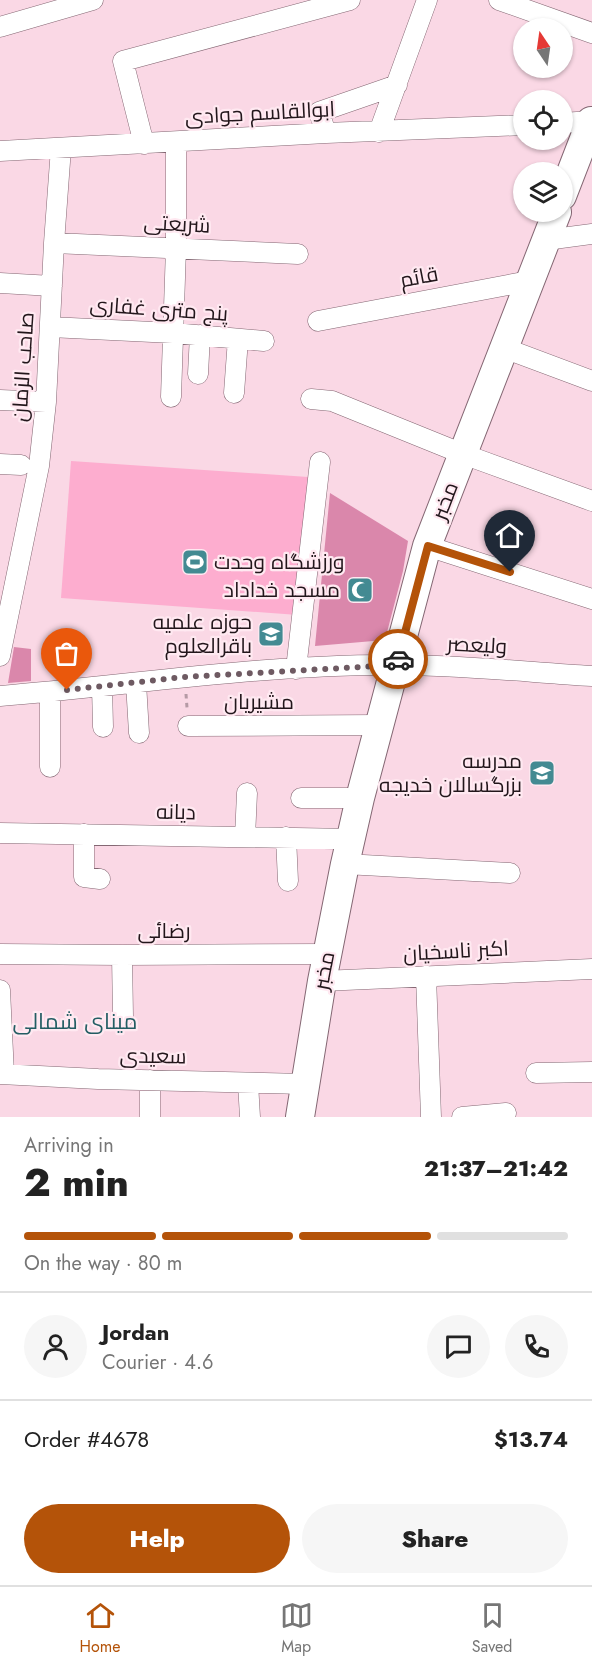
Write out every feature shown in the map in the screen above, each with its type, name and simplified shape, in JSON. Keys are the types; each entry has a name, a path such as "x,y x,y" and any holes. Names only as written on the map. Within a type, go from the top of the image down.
{"main road":[{"path":"573,168 591,121"},
{"name":"مخبر","path":"300,1117 325,967 360,798 428,546 553,222"}],"street":[{"path":"0,27 93,0"},
{"path":"144,144 123,61 350,0"},
{"path":"379,132 427,0"},
{"path":"499,0 592,33"},
{"path":"326,133 319,112 397,85"},
{"path":"573,122 591,121"},
{"name":"ابوالقاسم جوادی","path":"0,151 513,125"},
{"path":"171,397 176,248 176,142"},
{"name":"صاحب الزمان","path":"0,656 7,584 39,466 46,402 54,243 62,148"},
{"path":"546,240 592,234"},
{"name":"شریعتی","path":"54,243 298,254"},
{"name":"قائم","path":"318,321 529,281"},
{"path":"0,283 52,286"},
{"name":"پنج متری غفاری","path":"50,327 173,333 264,341"},
{"path":"198,374 200,335"},
{"path":"234,393 238,339"},
{"path":"504,348 592,381"},
{"path":"311,399 332,401 463,454 592,501"},
{"path":"0,400 46,402"},
{"path":"296,669 320,462"},
{"path":"0,464 21,465"},
{"path":"428,546 592,599"},
{"name":"ولیعصر","path":"0,696 184,677 396,665 592,676"},
{"path":"136,682 139,733"},
{"path":"102,686 103,727"},
{"path":"50,692 50,767"},
{"name":"مشیریان","path":"188,726 380,724"},
{"path":"245,837 247,793"},
{"path":"301,798 360,798"},
{"name":"دیانه","path":"0,833 286,837 348,852 510,873"},
{"path":"84,834 84,878 100,879"},
{"path":"286,837 288,881"},
{"name":"رضائی","path":"0,954 122,956 325,967"},
{"path":"122,956 123,1017"},
{"name":"اکبر ناسخیان","path":"325,967 426,976 592,969"},
{"path":"426,976 431,1117"},
{"path":"0,991 2,1074"},
{"path":"536,1073 592,1072"},
{"name":"سعیدی","path":"2,1074 304,1084"},
{"path":"150,1080 150,1117"},
{"path":"248,1083 250,1117"},
{"path":"462,1117 506,1113"}],"path":[{"path":"184,677 188,726"}],"shaded area":[{"path":"71,461 308,477 298,615 61,598"}],"building":[{"name":"مسجد خداداد","path":"330,493 408,541 403,571 385,640 315,646"},
{"path":"14,647 31,649 31,681 8,683"}],"way so far":[{"path":"67,690 184,677 396,665 398,659"}],"place":[{"name":"ورزشگاه وحدت","path":"195,562"},
{"name":"مسجد خداداد","path":"360,590"},
{"name":"حوزه علمیه باقرالعلوم","path":"271,634"},
{"name":"مدرسه بزرگسالان خدیجه","path":"542,773"}],"district":[{"name":"مینای شمالی","path":"75,1021"}],"route":[{"path":"398,659 428,546 510,572"}]}
